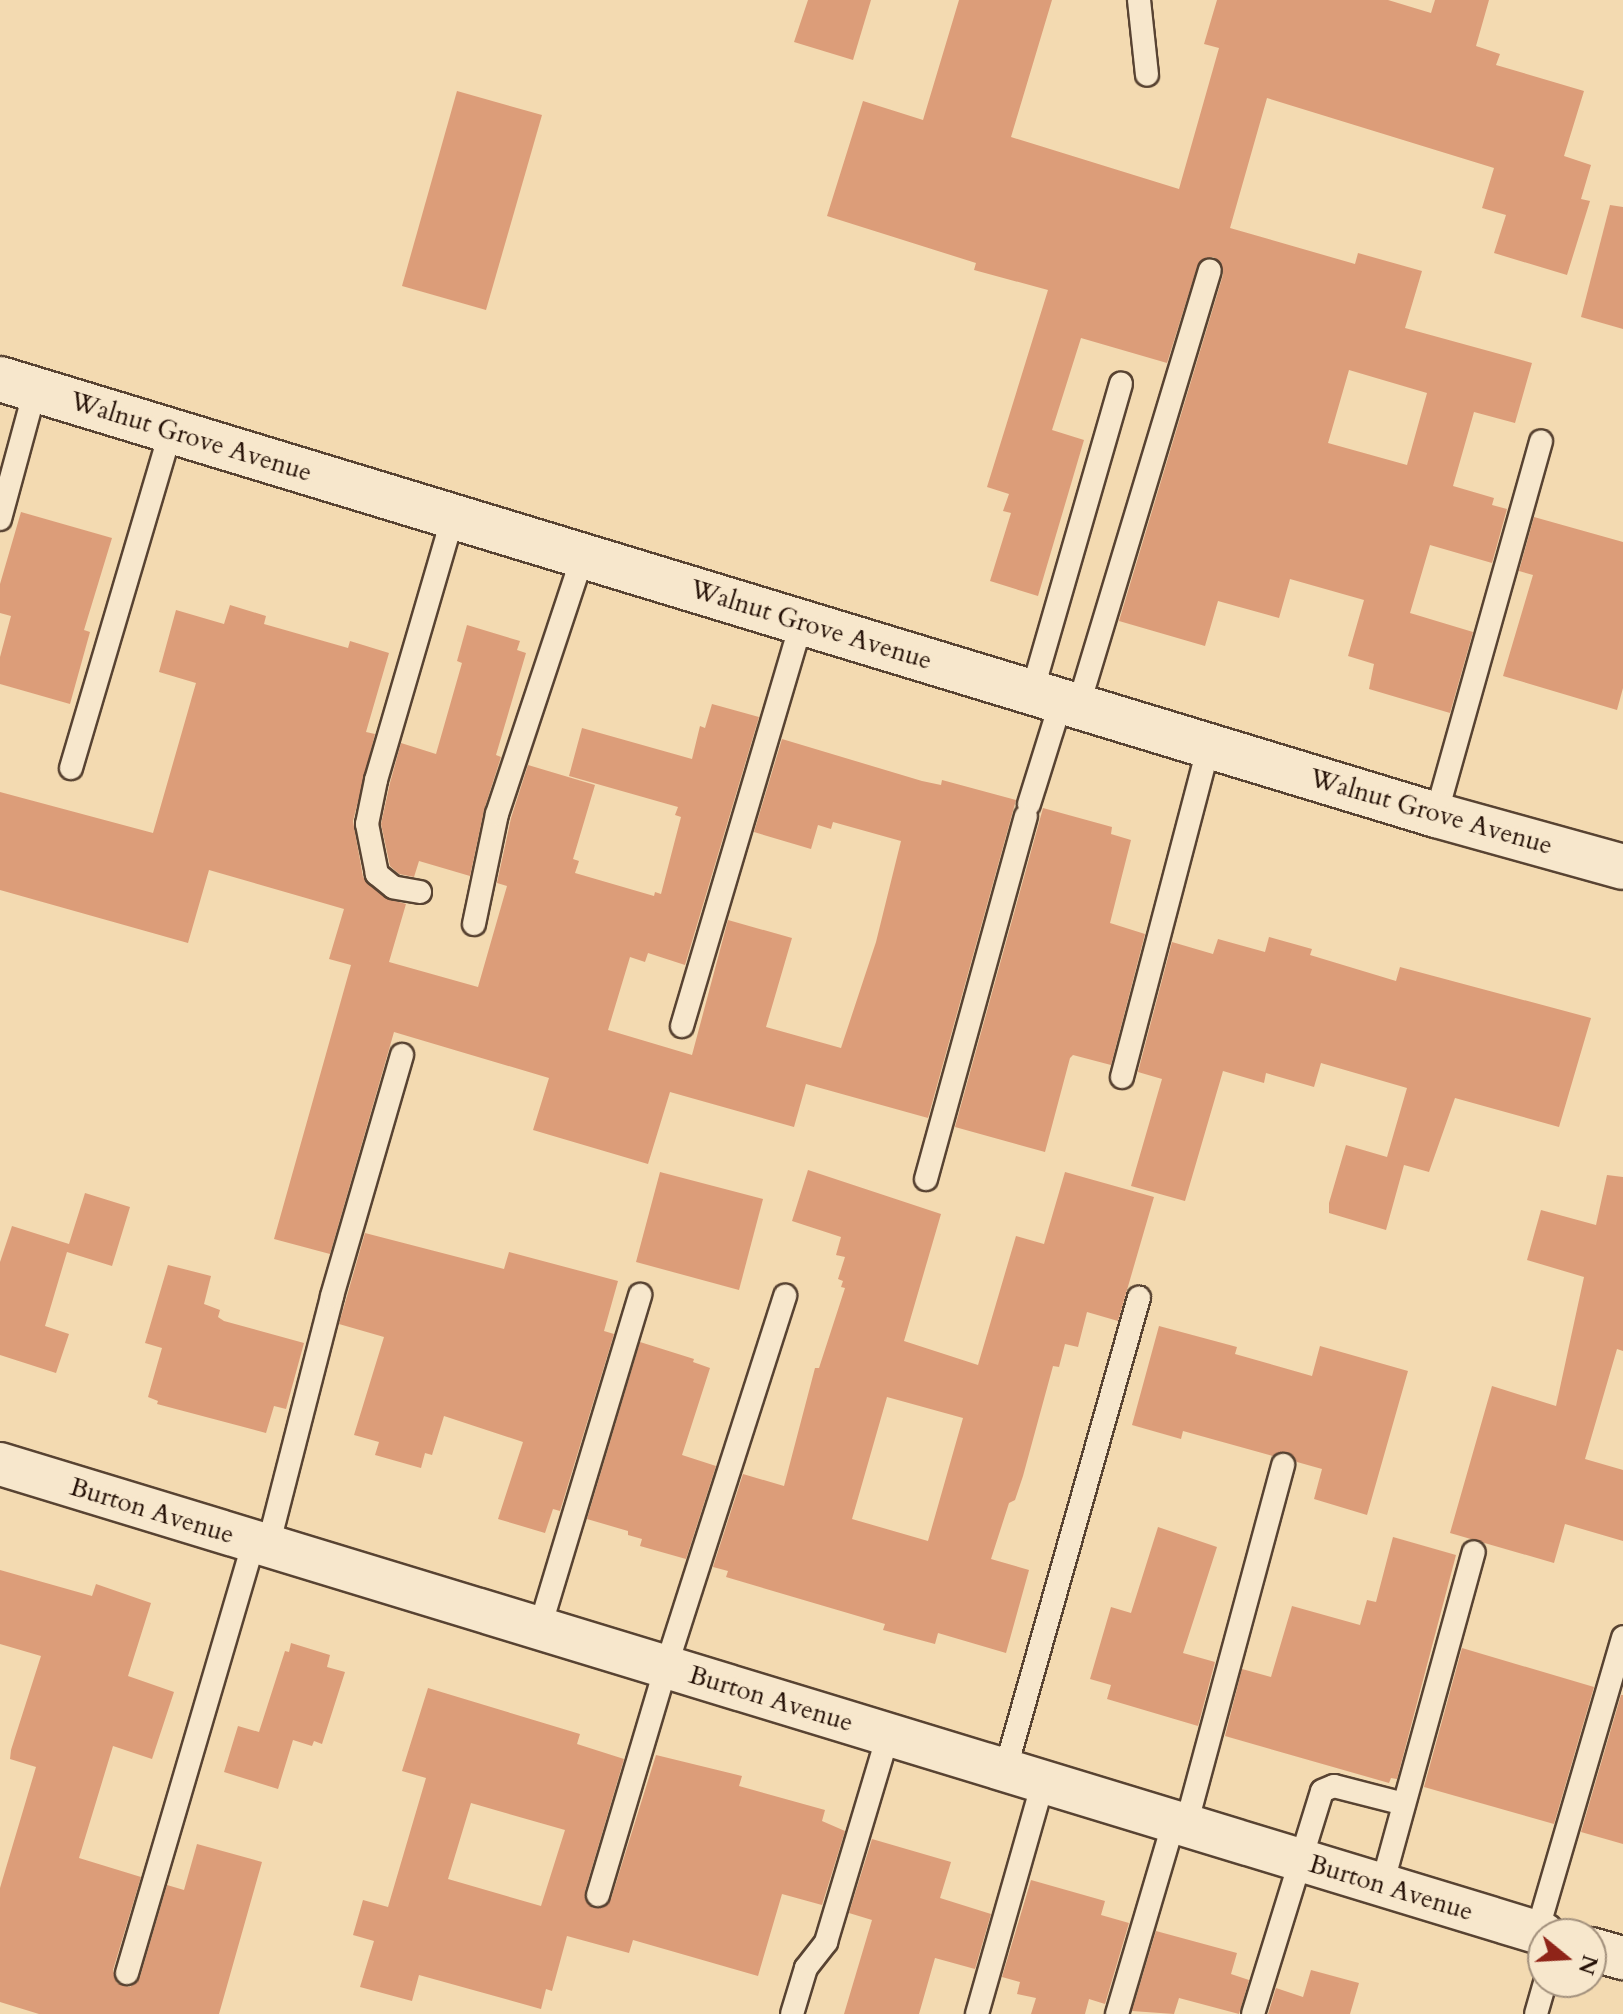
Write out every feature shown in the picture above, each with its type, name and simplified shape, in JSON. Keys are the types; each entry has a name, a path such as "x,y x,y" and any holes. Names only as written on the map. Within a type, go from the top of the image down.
{"main road":[{"name":"Walnut Grove Avenue","path":"18,384 1436,815 1623,867"}],"street":[{"name":"Burton Avenue","path":"0,1464 1527,1929"}],"lane":[{"path":"1139,0 1147,75"},
{"path":"1057,700 1210,271"},
{"path":"0,519 18,384"},
{"path":"926,1179 1057,700 1121,384"},
{"path":"71,768 171,431"},
{"path":"1436,815 1541,441"},
{"path":"420,892 393,887 377,874 367,824 376,780 453,517"},
{"path":"474,924 497,814 583,556"},
{"path":"682,1026 802,622"},
{"path":"1122,1077 1209,746"},
{"path":"127,1973 261,1544 402,1055"},
{"path":"540,1627 640,1295"},
{"path":"598,1895 666,1667 785,1296"},
{"path":"977,2014 1024,1776 1139,1298"},
{"path":"1117,2014 1180,1823 1283,1465"},
{"path":"1382,1885 1474,1552"},
{"path":"1544,1918 1623,1637"},
{"path":"792,2014 806,1968 826,1942 888,1735"},
{"path":"1253,2014 1298,1860 1317,1802 1327,1788 1334,1786 1404,1804"}],"building":[{"path":"808,0 871,0 853,60 794,42"},
{"path":"959,0 1052,0 1011,137 1179,189 1219,48 1204,44 1217,0 1388,0 1431,13 1435,0 1489,0 1476,46 1500,54 1496,65 1584,91 1564,156 1591,165 1581,199 1590,201 1567,275 1494,253 1506,215 1482,208 1494,168 1267,98 1230,228 1355,264 1358,253 1422,271 1405,328 1532,363 1515,423 1474,412 1453,486 1494,498 1492,505 1507,509 1492,563 1430,545 1410,613 1473,632 1450,713 1369,689 1374,664 1348,656 1364,600 1290,579 1279,618 1218,601 1205,646 1119,621 1223,275 1221,262 1213,257 1201,260 1197,267 1167,363 1081,338 1052,430 1084,440 1038,596 990,581 1011,513 1003,511 1009,494 987,487 1048,290 974,270 976,263 827,216 863,101 923,120","holes":["1349,370 1427,393 1407,465 1328,443"]},
{"path":"457,91 542,115 486,310 402,286"},
{"path":"1610,205 1623,207 1623,329 1581,317"},
{"path":"21,512 112,538 84,630 90,632 70,704 0,684 0,657 11,616 0,613 0,584"},
{"path":"1534,517 1623,542 1623,688 1617,710 1503,676 1533,575 1519,571"},
{"path":"230,605 266,616 264,624 348,648 350,641 389,653 366,732 375,734 353,821 363,877 385,898 406,904 389,962 478,987 507,886 497,883 511,818 528,765 595,785 573,859 579,861 575,873 654,896 655,892 661,894 681,817 675,815 678,807 569,776 582,728 692,759 700,726 705,728 712,704 759,717 685,965 648,953 645,962 630,957 608,1030 692,1055 728,920 792,938 766,1027 841,1048 876,942 901,841 833,822 831,829 818,825 811,849 754,832 782,739 922,781 941,785 942,780 1016,800 928,1118 806,1084 794,1127 670,1092 648,1164 533,1130 549,1078 394,1032 330,1254 274,1239 351,965 329,959 344,909 209,870 188,943 0,890 0,792 153,833 196,683 159,672 176,610 224,624"},
{"path":"467,625 520,641 517,650 526,653 496,755 501,757 484,810 470,876 419,861 414,877 399,874 390,866 381,824 390,783 401,743 436,754 462,663 457,661"},
{"path":"1043,808 1112,827 1111,834 1131,840 1110,923 1145,934 1111,1065 1073,1055 1070,1058 1045,1152 955,1127"},
{"path":"1269,937 1312,949 1310,955 1396,981 1400,967 1591,1018 1559,1127 1455,1098 1429,1172 1404,1165 1386,1230 1329,1213 1329,1203 1346,1145 1387,1157 1407,1088 1321,1063 1314,1087 1266,1073 1264,1083 1223,1071 1185,1201 1131,1186 1162,1079 1138,1072 1172,942 1213,954 1218,939 1265,952"},
{"path":"808,1170 941,1214 904,1341 978,1365 1016,1236 1044,1244 1065,1172 1154,1197 1118,1321 1087,1312 1078,1347 1065,1344 1059,1367 1053,1366 1023,1476 1015,1500 1009,1503 991,1559 1029,1570 1006,1653 938,1633 935,1644 883,1630 885,1624 726,1577 728,1571 713,1567 743,1474 784,1486 815,1368 819,1368 845,1288 841,1287 843,1281 838,1279 845,1257 836,1255 841,1237 792,1221","holes":["887,1397 963,1418 928,1541 852,1519"]},
{"path":"660,1172 763,1199 739,1290 636,1262"},
{"path":"1607,1175 1623,1177 1623,1351 1617,1349 1585,1459 1623,1470 1623,1541 1565,1524 1554,1563 1450,1533 1492,1386 1556,1406 1584,1277 1527,1260 1541,1210 1596,1225"},
{"path":"85,1193 130,1207 112,1266 67,1252 45,1326 69,1334 56,1373 0,1355 0,1262 12,1226 69,1244"},
{"path":"365,1233 504,1269 509,1252 618,1281 604,1331 614,1334 560,1511 553,1509 545,1533 498,1519 523,1442 444,1416 432,1455 425,1453 421,1468 375,1455 379,1442 354,1435 384,1337 339,1324"},
{"path":"168,1265 211,1276 204,1304 220,1310 218,1317 224,1321 304,1343 286,1409 274,1406 266,1433 157,1404 158,1401 148,1397 162,1348 145,1343"},
{"path":"1159,1326 1237,1347 1235,1354 1312,1376 1320,1346 1408,1371 1367,1515 1314,1499 1322,1469 1297,1462 1287,1452 1273,1456 1183,1431 1181,1439 1132,1425"},
{"path":"640,1342 694,1359 693,1362 710,1368 682,1455 716,1466 686,1559 640,1546 642,1539 628,1535 628,1531 587,1519"},
{"path":"1158,1527 1217,1547 1183,1653 1215,1662 1198,1726 1107,1699 1111,1685 1090,1679 1111,1607 1131,1613"},
{"path":"1393,1537 1456,1555 1397,1779 1391,1778 1389,1783 1225,1736 1242,1669 1271,1677 1292,1606 1360,1625 1367,1600 1376,1602"},
{"path":"0,1570 92,1596 96,1584 151,1603 128,1676 174,1692 152,1759 113,1746 79,1858 141,1877 113,1970 117,1983 130,1987 140,1977 167,1885 184,1890 197,1844 262,1862 219,2014 39,2014 0,2002 0,1888 36,1767 10,1759 11,1750 41,1656 0,1644"},
{"path":"291,1643 330,1655 327,1667 345,1672 322,1744 314,1741 312,1746 293,1740 278,1789 224,1772 238,1726 259,1732 285,1651 289,1652"},
{"path":"1462,1648 1594,1687 1554,1824 1424,1787"},
{"path":"428,1688 580,1734 577,1744 624,1759 585,1891 585,1899 593,1908 602,1908 611,1899 656,1755 742,1776 739,1786 825,1810 822,1821 845,1831 822,1905 782,1894 758,1976 633,1940 629,1953 567,1936 552,1991 546,1989 541,2009 419,1975 412,2001 360,1987 374,1941 353,1935 363,1900 388,1907 426,1778 402,1771","holes":["471,1803 565,1830 541,1906 448,1879"]},
{"path":"1623,1695 1623,1844 1581,1832"},
{"path":"872,1839 951,1862 940,1898 991,1914 975,1969 935,1958 919,2014 844,2014 872,1920 849,1913"},
{"path":"1031,1880 1105,1901 1101,1915 1129,1923 1105,2004 1089,1999 1085,2014 1031,2014 1036,1998 1017,1994 1020,1982 1002,1977"},
{"path":"1156,1931 1237,1953 1231,1974 1249,1980 1239,2014 1179,1998 1174,2014 1132,2011"},
{"path":"1311,1970 1359,1983 1350,2014 1268,2014 1276,1988 1303,1997"}]}
